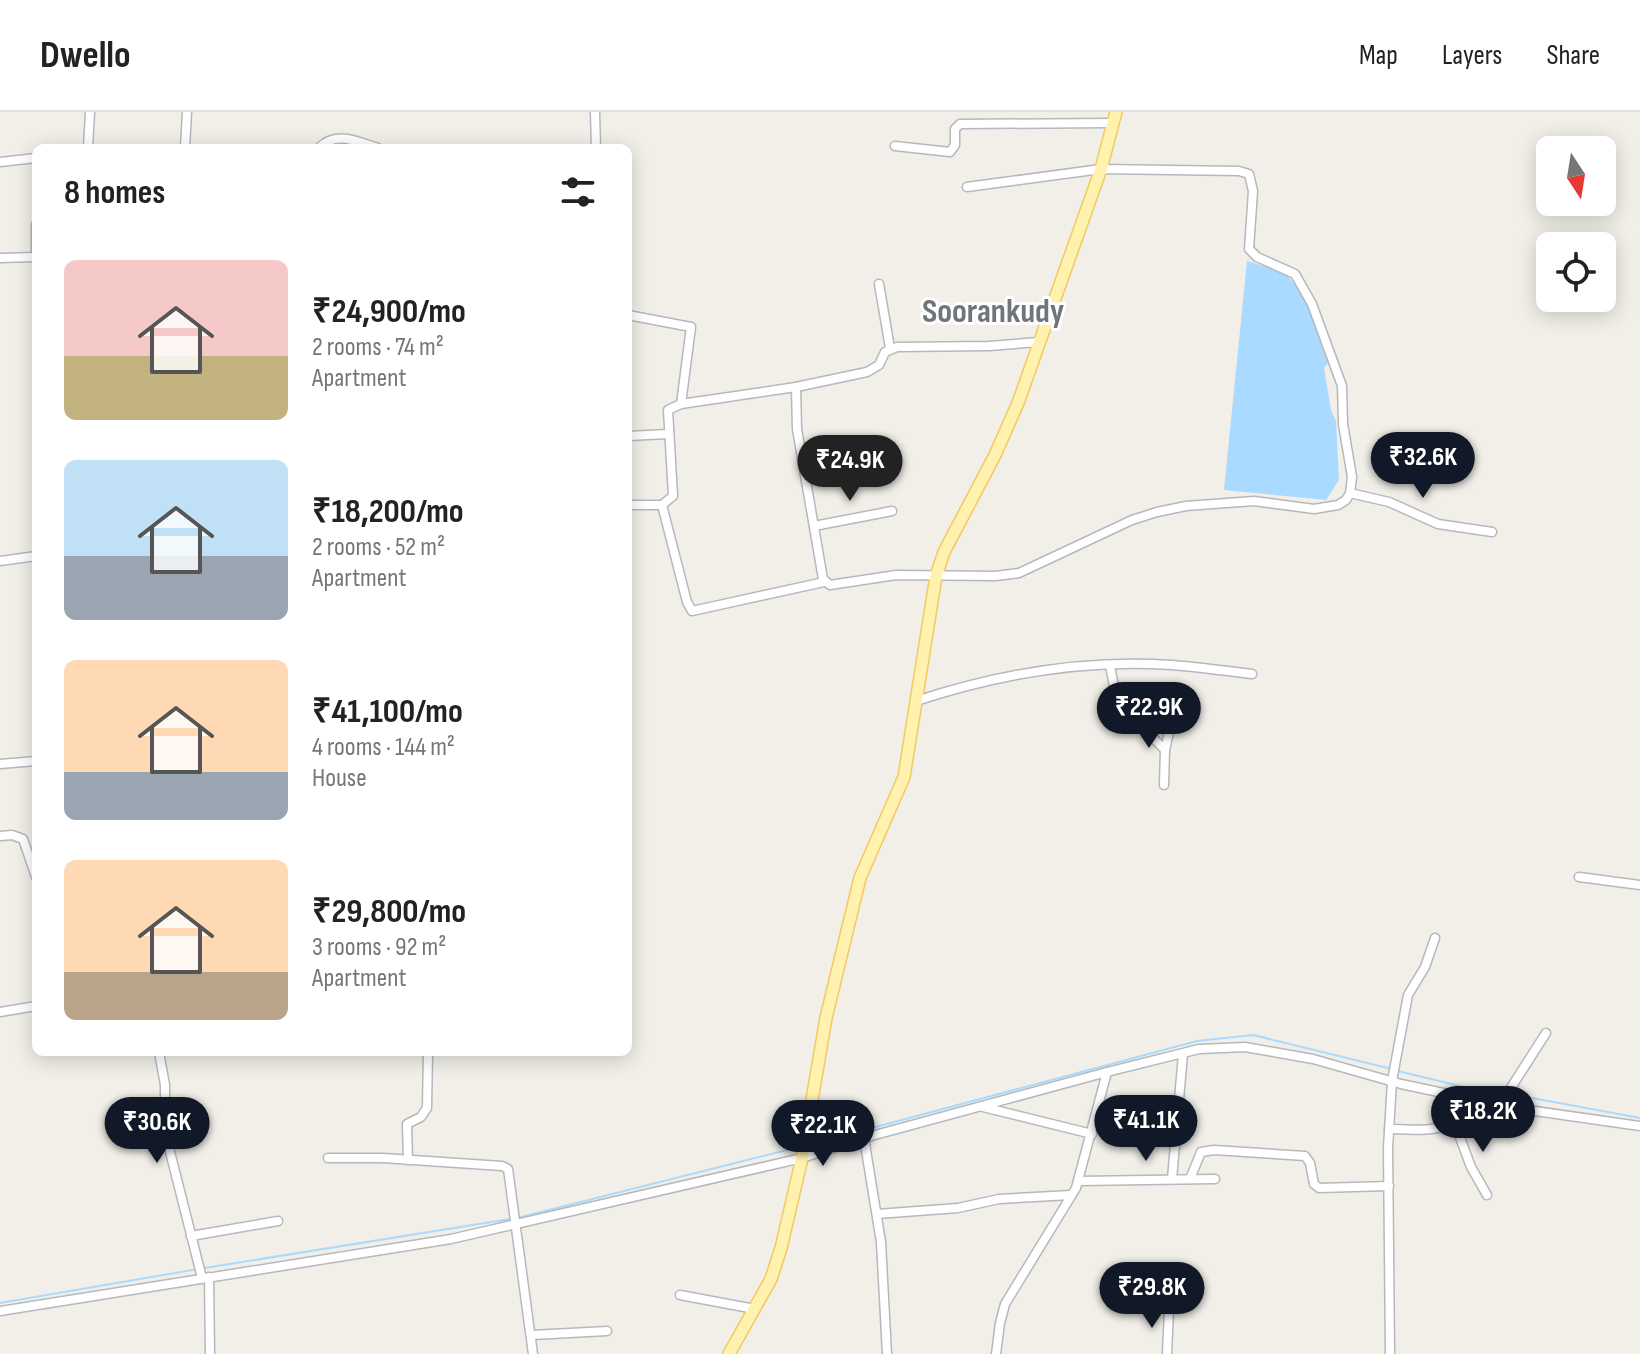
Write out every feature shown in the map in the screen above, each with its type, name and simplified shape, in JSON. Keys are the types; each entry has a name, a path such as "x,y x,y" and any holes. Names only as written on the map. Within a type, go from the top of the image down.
{"main road":[{"path":"729,1354 771,1279 777,1259 802,1158 826,1018 860,878 904,777 936,576 944,552 995,455 1039,342 1101,169 1114,118"}],"street":[{"path":"88,144 90,112"},
{"path":"185,144 187,112"},
{"path":"595,112 596,144"},
{"path":"895,146 950,152 954,149 957,125 954,114"},
{"path":"957,125 1114,118"},
{"path":"322,144 348,138 366,144"},
{"path":"0,162 32,158"},
{"path":"662,505 692,611 824,582 831,585 896,575 996,576 1019,573 1105,532 1157,512 1216,502 1328,508 1346,500 1352,477 1343,424 1342,386 1301,281 1286,268 1257,257 1249,249 1253,191 1249,174 1239,171 1101,169 967,187"},
{"path":"0,258 32,257"},
{"path":"879,284 890,348"},
{"path":"632,316 691,327 681,404"},
{"path":"632,505 662,505 671,499 674,491 668,410 681,404 796,387 874,369 890,348 1039,342"},
{"path":"796,387 797,429 824,582"},
{"path":"632,436 668,434"},
{"path":"1350,493 1389,502 1438,524 1492,532"},
{"path":"814,526 892,511"},
{"path":"0,561 32,557"},
{"path":"916,701 1009,675 1110,666 1173,665 1252,674"},
{"path":"1110,666 1117,701 1165,750"},
{"path":"1164,785 1165,750 1172,719"},
{"path":"0,764 32,761"},
{"path":"0,836 12,835 23,839 32,865"},
{"path":"1579,877 1640,885"},
{"path":"1390,1354 1389,1129 1393,1075 1408,995 1425,967 1435,938"},
{"path":"0,1012 32,1007"},
{"path":"1500,1103 1546,1033"},
{"path":"0,1311 203,1273 451,1239 514,1221 802,1158 864,1138 1199,1049 1245,1047 1393,1075 1485,1101 1640,1126"},
{"path":"1172,1179 1183,1054"},
{"path":"160,1056 165,1085 165,1132 203,1273 210,1354"},
{"path":"408,1160 407,1124 421,1117 427,1108 428,1056"},
{"path":"996,1354 1005,1304 1078,1181 1107,1072"},
{"path":"1389,1129 1424,1130 1455,1124 1485,1101"},
{"path":"982,1107 1092,1134"},
{"path":"1455,1124 1471,1167 1487,1195"},
{"path":"864,1138 877,1214 887,1354"},
{"path":"1190,1179 1201,1152 1214,1150 1305,1156 1314,1184 1319,1188 1389,1186"},
{"path":"328,1158 506,1167 510,1173 533,1354"},
{"path":"1078,1181 1215,1179"},
{"path":"877,1214 958,1208 999,1199 1071,1195"},
{"path":"191,1236 278,1221"},
{"path":"680,1295 755,1309"},
{"path":"1167,1354 1169,1309"},
{"path":"532,1335 607,1331"}],"water":[{"path":"1247,261 1284,272 1302,292 1329,362 1324,368 1331,410 1336,421 1339,480 1326,500 1224,490"}],"waterway":[{"path":"812,1144 1197,1041 1253,1035 1392,1069"},
{"path":"1398,1071 1505,1094"},
{"path":"1511,1094 1640,1118"},
{"path":"517,1218 795,1148"},
{"path":"205,1268 510,1219"},
{"path":"0,1303 198,1269"}],"district":[{"name":"Soorankudy","path":"993,310"}]}
